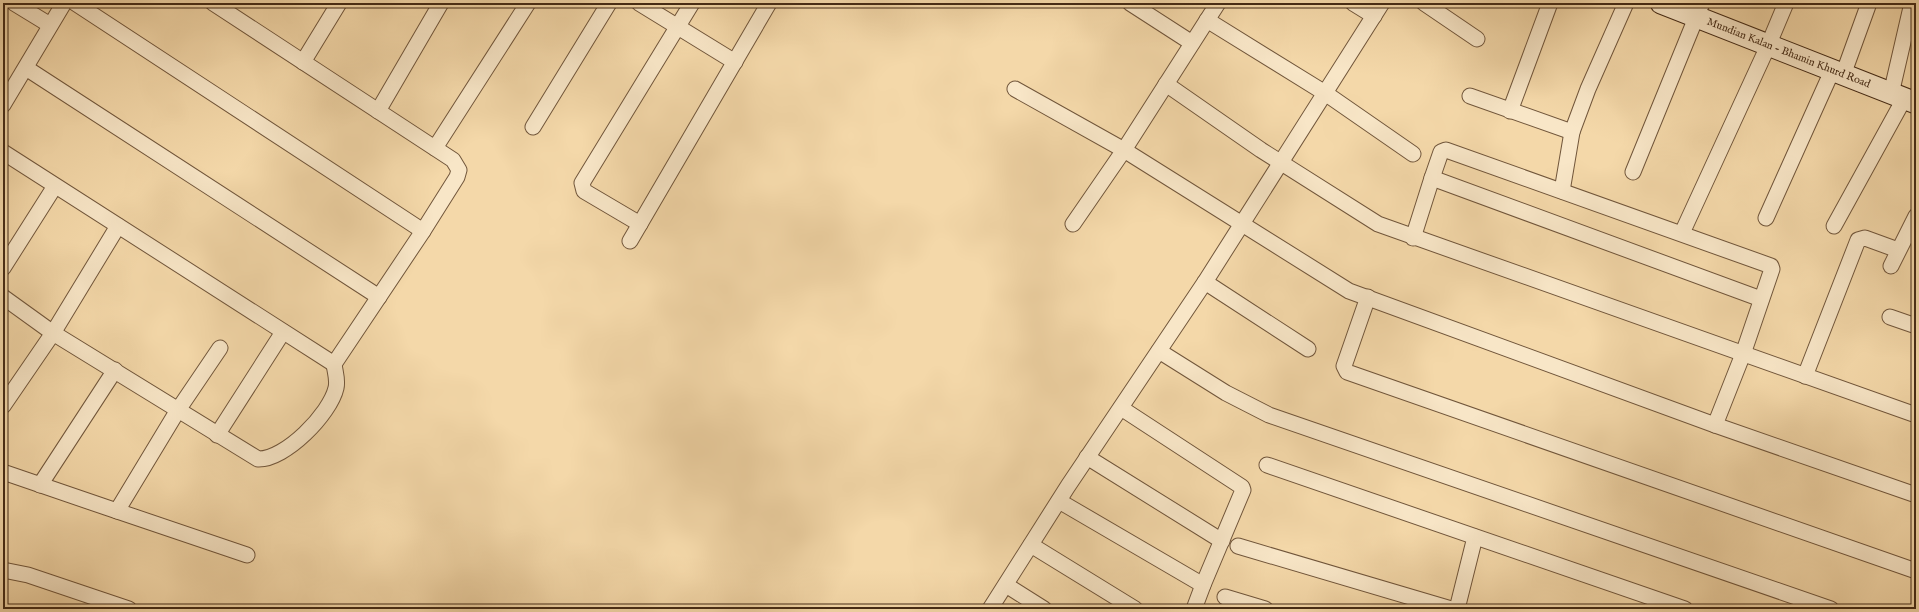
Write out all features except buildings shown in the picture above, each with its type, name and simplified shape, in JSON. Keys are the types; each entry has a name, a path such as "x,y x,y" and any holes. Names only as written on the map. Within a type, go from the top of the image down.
{"street":[{"path":"14,3 50,25"},
{"path":"3,105 64,3"},
{"path":"75,3 423,231"},
{"path":"3,297 52,332 258,459 271,458 284,450 314,424 330,402 336,389 337,382 334,364 458,177 459,170 457,164 453,160 213,3"},
{"path":"303,62 339,3"},
{"path":"378,111 441,3"},
{"path":"435,148 528,3"},
{"path":"533,127 609,3"},
{"path":"639,3 735,62"},
{"path":"640,224 584,191 582,183 692,3"},
{"path":"630,241 769,3"},
{"path":"1130,3 1192,43"},
{"path":"1073,224 1124,150 1218,3"},
{"path":"1353,3 1374,16"},
{"path":"990,609 1059,501 1205,282 1282,163 1382,3"},
{"path":"1424,3 1477,39"},
{"path":"1510,111 1550,3"},
{"path":"1562,191 1572,132 1588,89 1626,3"},
{"name":"Mundian Kalan - Bhamin Khurd Road","path":"1661,3 1699,10 1768,46 1904,98"},
{"path":"1682,233 1768,46 1786,3"},
{"path":"1766,218 1837,73 1868,3"},
{"path":"1834,226 1904,98 1912,3"},
{"path":"1633,172 1699,10"},
{"path":"1207,20 1326,93 1413,154"},
{"path":"26,68 379,297"},
{"path":"1166,84 1282,163 1370,220 1413,238 1916,415"},
{"path":"1015,89 1124,150 1339,285 1715,424 1916,495"},
{"path":"1470,96 1572,132"},
{"path":"1413,238 1441,152 1446,150 1770,265 1772,269 1743,354 1715,424"},
{"path":"3,152 334,364"},
{"path":"1432,178 1761,298"},
{"path":"3,268 55,186"},
{"path":"1891,266 1916,216"},
{"path":"3,406 52,332 118,226"},
{"path":"1806,376 1858,240 1865,238 1898,250"},
{"path":"1205,282 1308,349"},
{"path":"1368,297 1344,366 1347,372 1916,571"},
{"path":"1890,317 1916,326"},
{"path":"217,435 283,332"},
{"path":"117,511 178,410 220,348"},
{"path":"1159,351 1226,393 1269,415 1831,609"},
{"path":"40,485 115,370"},
{"path":"1121,408 1242,487 1243,490 1194,609"},
{"path":"1088,457 1222,541"},
{"path":"1267,465 1685,609"},
{"path":"3,472 247,555"},
{"path":"1059,501 1203,585"},
{"path":"1456,609 1475,537"},
{"path":"1031,545 1135,609"},
{"path":"1238,546 1451,609"},
{"path":"3,570 28,575 129,609"},
{"path":"1006,585 1044,609"},
{"path":"1225,597 1265,609"}]}
